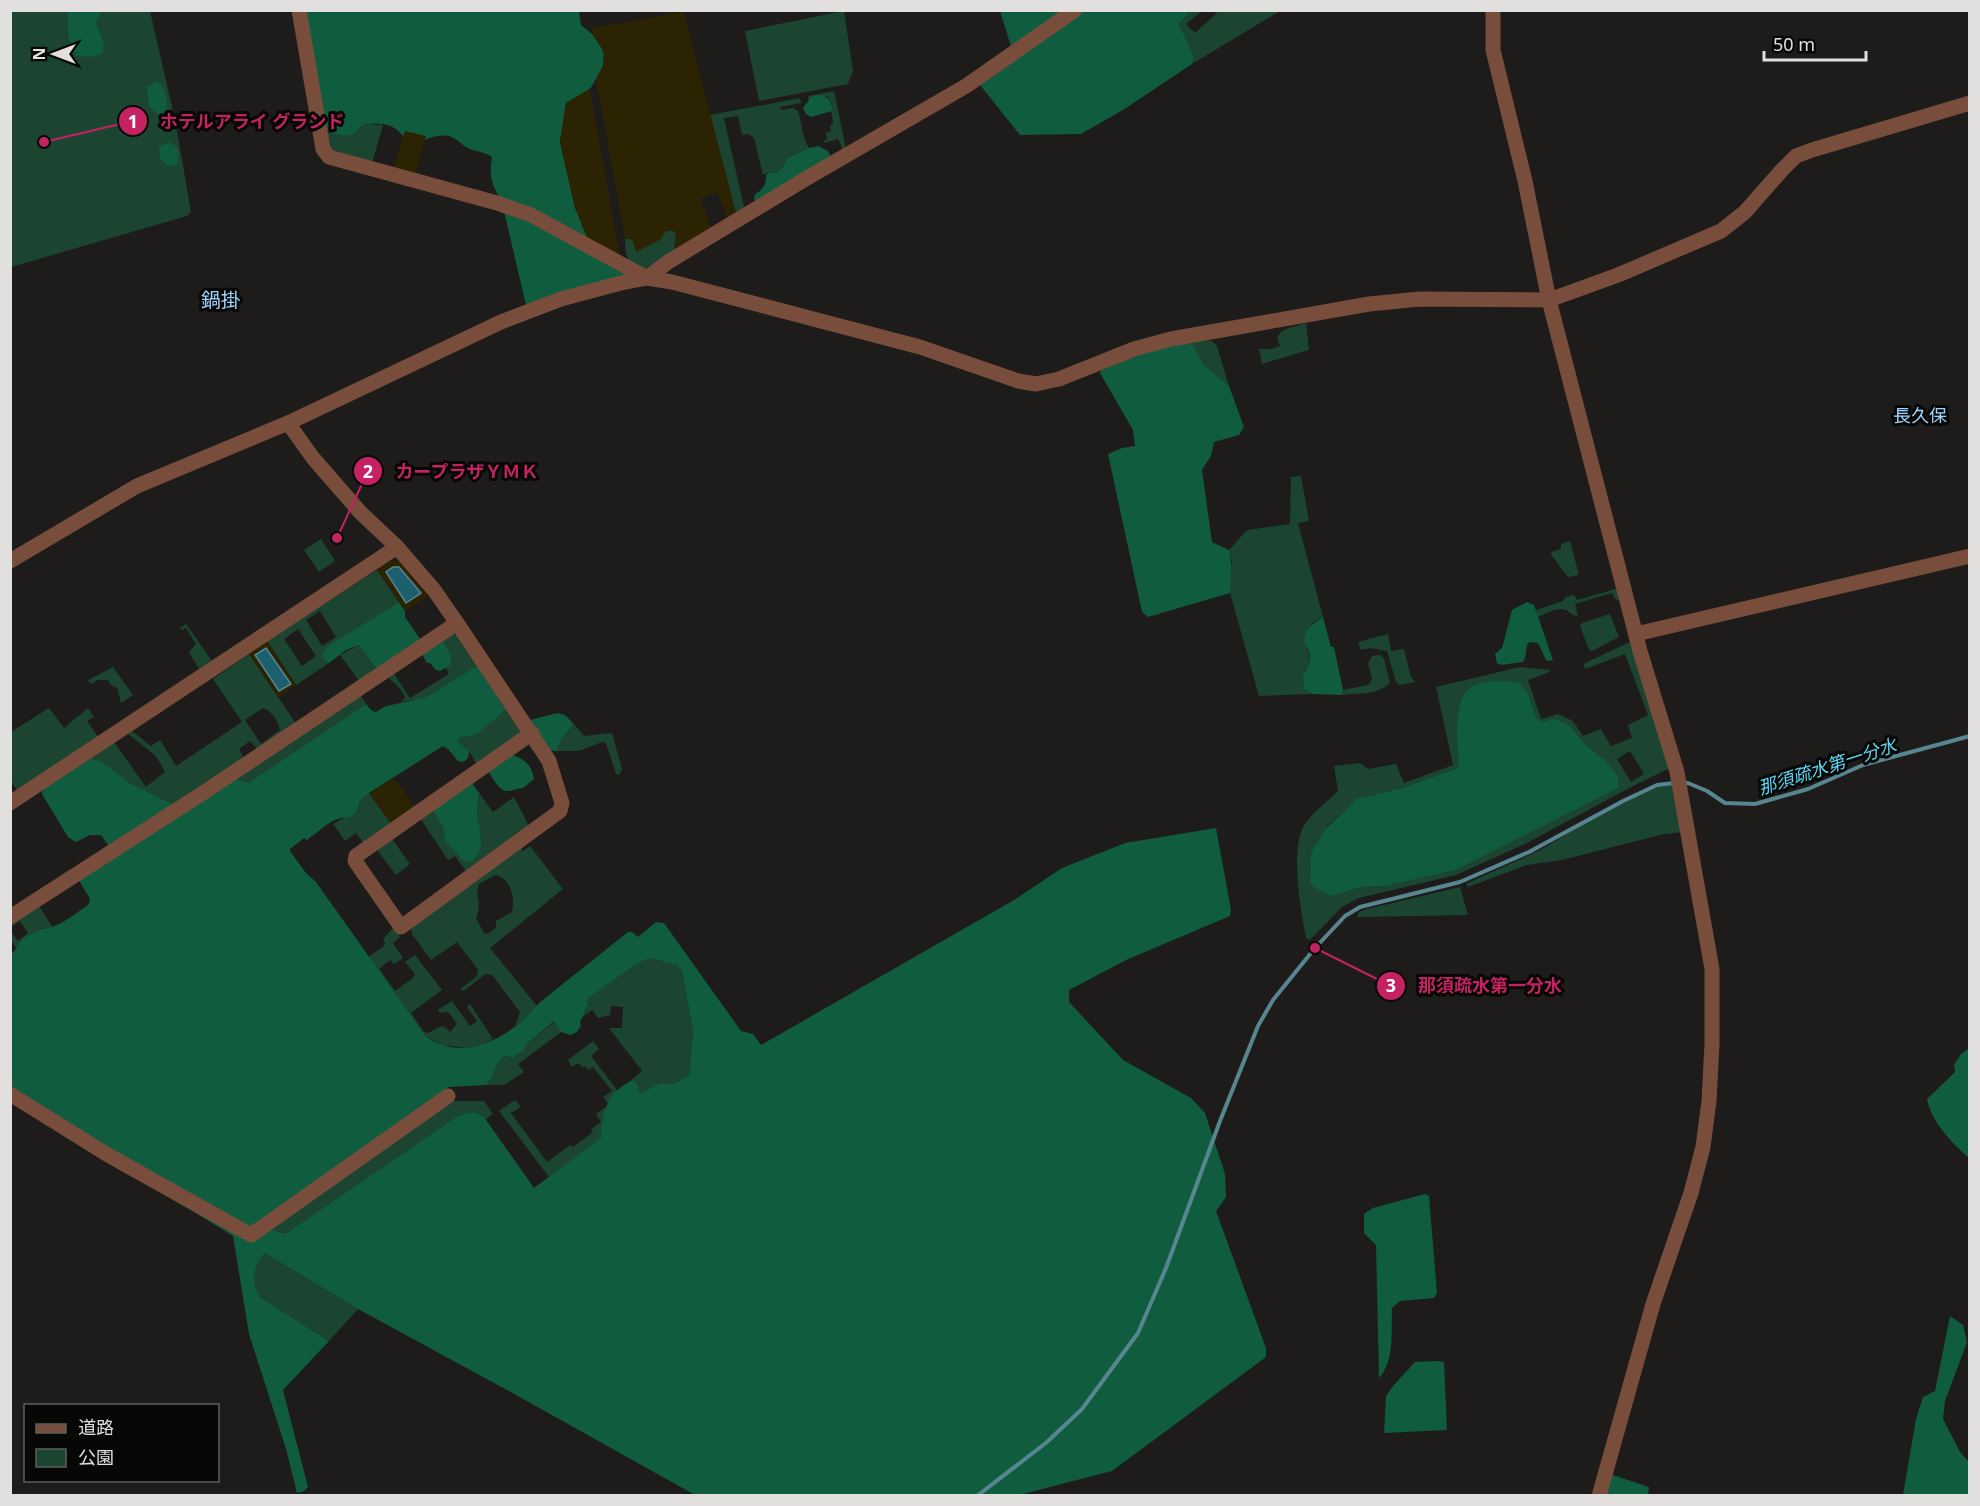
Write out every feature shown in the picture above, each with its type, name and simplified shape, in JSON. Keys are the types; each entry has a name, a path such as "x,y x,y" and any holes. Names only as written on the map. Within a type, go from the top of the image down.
{"street":[{"path":"298,10 323,149 330,157 497,203 531,215 647,278 672,282 920,347 1018,381 1036,384 1059,379 1134,348 1171,339 1369,304 1420,299 1549,300 1618,275 1721,231 1745,212 1796,156 1970,103"},
{"path":"10,561 137,486 288,423 501,322 561,299 647,278 668,262 807,178 966,86 1076,10"},
{"path":"1493,10 1495,60 1525,181 1549,300 1636,634 1677,772 1712,969 1709,1101 1700,1159 1647,1325 1599,1496"},
{"path":"288,423 313,458 360,512 397,548 434,590 532,733 549,761 562,804 560,811 401,927 355,861 356,856 532,733"},
{"path":"10,803 397,548"},
{"path":"1636,634 1970,556"},
{"path":"10,917 203,793 457,623"},
{"path":"10,1094 108,1155 251,1235 448,1096"}],"green space":[{"path":"10,11 67,11 104,43 94,22 102,11 150,11 175,120 191,212 187,216 11,267"},
{"path":"67,11 102,11 95,22 104,43 102,54 91,57 76,56 69,39"},
{"path":"301,11 579,11 581,25 592,34 604,51 603,67 590,89 566,103 560,142 575,208 636,277 527,309 501,199 492,179 492,157 470,149 448,136 437,136 420,141 412,140 393,127 383,124 363,125 354,134 343,136 323,129"},
{"path":"844,11 853,71 848,84 759,101 745,31"},
{"path":"1000,11 1188,11 1179,24 1194,56 1192,64 1123,110 1081,134 1020,135 980,85 1014,56"},
{"path":"1188,11 1202,11 1186,24 1195,33 1217,13 1216,11 1280,11 1192,64 1194,56 1179,24"},
{"path":"157,81 165,91 167,101 167,110 159,115 149,106 147,87"},
{"path":"834,91 846,149 843,150 838,139 823,142 827,139 826,133 831,131 830,125 833,124 830,101 827,96 809,101 808,96"},
{"path":"821,95 830,101 832,111 811,117 806,114 803,108 811,97"},
{"path":"800,98 801,103 780,107 781,110 793,108 798,111 803,135 809,148 787,158 783,168 776,173 770,172 763,175 754,138 748,134 742,135 738,116 724,118 745,212 737,217 710,115"},
{"path":"368,124 383,125 372,163 330,149 323,129 330,133"},
{"path":"169,142 176,146 179,155 177,164 168,166 160,159 159,147"},
{"path":"818,146 828,151 832,159 757,204 754,199 755,194 764,186 766,175 770,172 776,173 783,168 787,158"},
{"path":"666,231 674,231 676,234 674,254 647,271 630,264 625,239 629,238 633,241 637,252"},
{"path":"1306,323 1309,350 1262,364 1259,349 1272,349 1280,346 1277,338 1282,331"},
{"path":"1212,341 1217,346 1229,386 1204,365 1193,345 1186,342"},
{"path":"1186,342 1193,345 1204,365 1229,386 1244,427 1239,435 1214,442 1211,456 1202,470 1212,542 1229,550 1230,593 1148,617 1142,612 1108,454 1135,446 1133,430 1100,373 1102,367 1133,353"},
{"path":"1301,476 1309,521 1298,523 1323,617 1312,623 1304,642 1309,659 1304,689 1313,694 1259,696 1230,593 1232,561 1229,550 1247,530 1290,524 1291,477"},
{"path":"321,539 335,561 319,572 304,550"},
{"path":"1570,541 1579,575 1568,577 1551,552 1561,549 1561,544"},
{"path":"377,570 399,602 328,647 325,661 329,663 296,685 267,641","holes":["320,611 336,637 322,646 306,620","298,629 316,656 302,666 284,639"]},
{"path":"1619,588 1620,599 1617,601 1612,593 1575,604 1578,616 1560,609 1538,617 1536,610 1563,601 1565,597 1574,595 1577,600"},
{"path":"399,602 405,611 405,617 420,639 380,669 376,668 359,645 346,650 329,663 325,661 322,655 327,647"},
{"path":"1527,602 1534,605 1553,660 1546,660 1538,643 1532,642 1528,643 1523,662 1501,665 1497,663 1495,654 1502,648 1512,610"},
{"path":"1610,614 1619,637 1592,651 1589,650 1580,626 1582,623"},
{"path":"1323,617 1331,647 1334,647 1343,690 1341,695 1313,694 1304,689 1303,676 1310,659 1304,642 1306,632 1310,626"},
{"path":"186,624 212,661 199,669 189,652 196,644 186,628 181,630 180,628"},
{"path":"452,633 456,635 477,666 425,699 401,702 405,698 403,694 388,676 393,672 410,698 449,674 446,668 451,664 440,641"},
{"path":"1388,634 1391,651 1404,649 1411,677 1415,682 1400,685 1396,682 1387,651 1370,648 1361,650 1358,642"},
{"path":"440,641 448,650 451,665 440,671 427,663 422,654"},
{"path":"1632,641 1670,768 1525,844 1456,875 1359,898 1342,907 1310,940 1306,938 1301,912 1297,863 1300,835 1305,824 1316,811 1338,791 1334,766 1360,763 1368,769 1396,764 1404,783 1453,765 1436,687 1520,667 1551,670 1528,680 1541,719 1558,714 1573,721 1583,736 1601,729 1611,746 1632,738 1628,725 1648,715 1625,654 1585,669 1583,664","holes":["1529,695 1536,718 1543,723 1569,725 1587,746 1604,759 1384,886 1362,887 1332,896 1327,826 1355,799 1402,788 1458,768 1457,734","1630,751 1644,774 1631,782 1617,759"]},
{"path":"359,645 376,668 380,669 360,682 340,655"},
{"path":"249,654 297,725 258,750 250,741 239,749 245,760 178,805 130,783 102,762 91,758 114,742 146,787 165,772 156,756 128,734 132,731 151,746 160,740 176,766 242,722 213,679","holes":["263,708 274,717 280,730 261,744 245,720"]},
{"path":"1381,655 1390,682 1374,692 1341,695 1343,690 1368,685 1372,679 1368,664 1372,656"},
{"path":"477,666 506,710 475,735 460,737 458,740 461,745 469,751 468,758 463,762 458,761 443,746 369,793 360,801 356,813 349,817 336,819 307,840 304,838 290,851 306,873 316,882 424,1034 438,1043 453,1048 481,1045 508,1032 539,1003 628,932 638,937 656,922 664,923 741,1031 753,1034 761,1045 1014,900 1062,868 1125,843 1216,828 1231,910 1230,916 1126,960 1069,990 1069,1002 1123,1060 1191,1098 1205,1113 1225,1174 1226,1197 1216,1211 1266,1348 1266,1357 1112,1471 1019,1495 695,1495 358,1309 264,1253 257,1264 254,1275 260,1297 329,1341 283,1390 308,1487 297,1493 286,1449 249,1334 233,1236 11,1100 10,955 29,935 61,923 89,904 90,899 75,874 108,848 108,845 101,835 90,835 76,842 68,837 42,794 43,790 91,758 102,762 130,783 170,803 185,807 230,777 248,783 366,704 376,712 386,706 425,698","holes":["649,958 677,965 682,971 693,1031 689,1075 674,1084 658,1084 643,1093 639,1092 638,1085 634,1081 619,1089 613,1095 605,1111 602,1120 602,1137 534,1188 484,1117 477,1113 463,1114 285,1234 271,1229 266,1218 449,1087 487,1085 496,1067 505,1056 513,1057 522,1052 528,1043 554,1021 561,1032 570,1035 577,1032 588,1004 587,999 637,964"]},
{"path":"113,667 133,695 121,703 117,688 108,680 98,680 91,684 88,680"},
{"path":"1493,681 1518,682 1529,695 1536,718 1543,722 1555,719 1569,725 1587,746 1604,759 1618,777 1618,788 1455,870 1384,886 1362,887 1332,896 1318,890 1310,883 1311,853 1328,826 1355,799 1402,788 1458,768 1457,726 1464,695 1470,688"},
{"path":"359,693 366,704 248,783 230,777"},
{"path":"49,708 64,728 88,708 94,717 87,721 99,738 17,790 11,781 11,732"},
{"path":"506,710 522,733 477,765 469,751 458,740 460,736 470,736"},
{"path":"558,713 565,715 572,722 572,727 562,738 556,751 549,750 530,720"},
{"path":"572,722 584,736 612,733 622,769 619,775 616,774 606,743 602,742 579,751 556,751 562,738 572,727"},
{"path":"507,754 522,759 531,769 534,779 523,788 505,791 488,771"},
{"path":"471,782 493,812 514,797 530,828 467,873 455,856 448,860 420,818"},
{"path":"471,782 479,793 477,810 481,846 471,862 462,860 447,843 443,826 435,814 434,805"},
{"path":"1667,785 1675,785 1683,832 1664,834 1562,860 1527,865 1468,887 1466,884 1547,846 1621,802"},
{"path":"369,793 392,825 364,844 356,833 345,841 333,824 358,810 360,801"},
{"path":"392,839 410,864 396,875 377,850"},
{"path":"530,846 563,889 490,948 537,1006 529,1016 515,1026 520,1012 492,975 485,974 464,991 460,989 476,977 478,970 457,942 431,960 412,934 411,929 415,922 521,848 523,851","holes":["495,875 501,877 511,890 512,912 496,921 496,928 487,934 484,933 476,918 479,908 477,893 479,884"]},
{"path":"1460,887 1468,915 1357,917 1359,912 1367,909"},
{"path":"38,904 53,928 17,950 11,940 10,930 18,941 28,933 20,921 11,927 11,922"},
{"path":"394,927 400,937 393,943 403,958 394,964 390,960 379,969 395,991 413,978 415,974 405,962 415,955 442,990 411,1013 424,1032 428,1033 441,1026 450,1032 457,1024 448,1012 440,1013 438,1010 452,1001 470,1026 477,1021 467,1007 470,1004 493,1039 482,1045 466,1048 441,1045 424,1034 368,957 383,947 385,943 383,939"},
{"path":"649,958 677,965 682,971 693,1031 689,1075 549,1177 499,1111 515,1100 521,1107 511,1113 547,1162 593,1132 591,1129 601,1122 596,1114 609,1105 603,1097 612,1091 593,1067 588,1070 586,1066 583,1068 578,1063 572,1067 568,1060 593,1041 599,1049 591,1056 618,1091 642,1071 609,1028 622,1028 623,1007 611,1006 610,1015 598,1018 592,1010 581,1018 587,1008 587,999"},
{"path":"555,1021 561,1032 518,1064 524,1072 504,1085 487,1085 500,1060 505,1056 513,1057 521,1053 528,1043"},
{"path":"1969,1048 1969,1158 1938,1124 1927,1099 1955,1072 1954,1065 1961,1054"},
{"path":"449,1101 484,1101 493,1114 484,1120 484,1117 473,1113 456,1117 285,1234 271,1229"},
{"path":"1425,1194 1429,1196 1437,1293 1434,1298 1400,1301 1392,1308 1390,1354 1388,1363 1379,1378 1376,1245 1364,1233 1364,1214 1373,1208"},
{"path":"255,1248 358,1309 329,1341 254,1293 249,1261"},
{"path":"1950,1316 1963,1325 1967,1342 1945,1401 1943,1419 1960,1452 1969,1462 1969,1495 1903,1495 1916,1419 1923,1397 1935,1391"},
{"path":"1415,1362 1444,1362 1447,1430 1384,1433 1386,1396 1393,1386"},
{"path":"1610,1474 1649,1487 1648,1495 1596,1496"}],"sand":[{"path":"684,12 737,218 729,222 717,192 700,199 713,231 674,254 676,234 674,231 666,231 661,239 636,252 633,241 625,239 596,79 603,66 604,56 592,34 592,28"},
{"path":"590,89 620,257 587,238 575,208 560,142 566,103"},
{"path":"405,131 426,136 415,175 393,169"},
{"path":"391,561 402,561 429,595 405,611 377,570"},
{"path":"267,641 296,685 278,697 249,654"},
{"path":"394,778 416,808 392,825 369,793"}],"water":[{"path":"393,567 399,567 421,593 406,603 386,572"},
{"path":"266,648 291,684 279,691 255,655"}],"waterway":[{"name":"那須疏水第一分水","path":"1682,783 1688,783 1707,791 1725,803 1755,804 1808,789 1863,765 1970,736"},
{"name":"那須疏水第一分水","path":"977,1496 1047,1442 1082,1409 1138,1333 1166,1268 1258,1026 1273,1000 1315,948 1345,916 1360,907 1460,882 1529,852 1657,785 1674,783"}],"place":[{"name":"ホテルアライ グランド","path":"44,142"},
{"name":"カープラザＹＭＫ","path":"337,538"},
{"name":"那須疏水第一分水","path":"1315,948"}],"district":[{"name":"鍋掛","path":"221,299"},
{"name":"長久保","path":"1920,415"}]}
